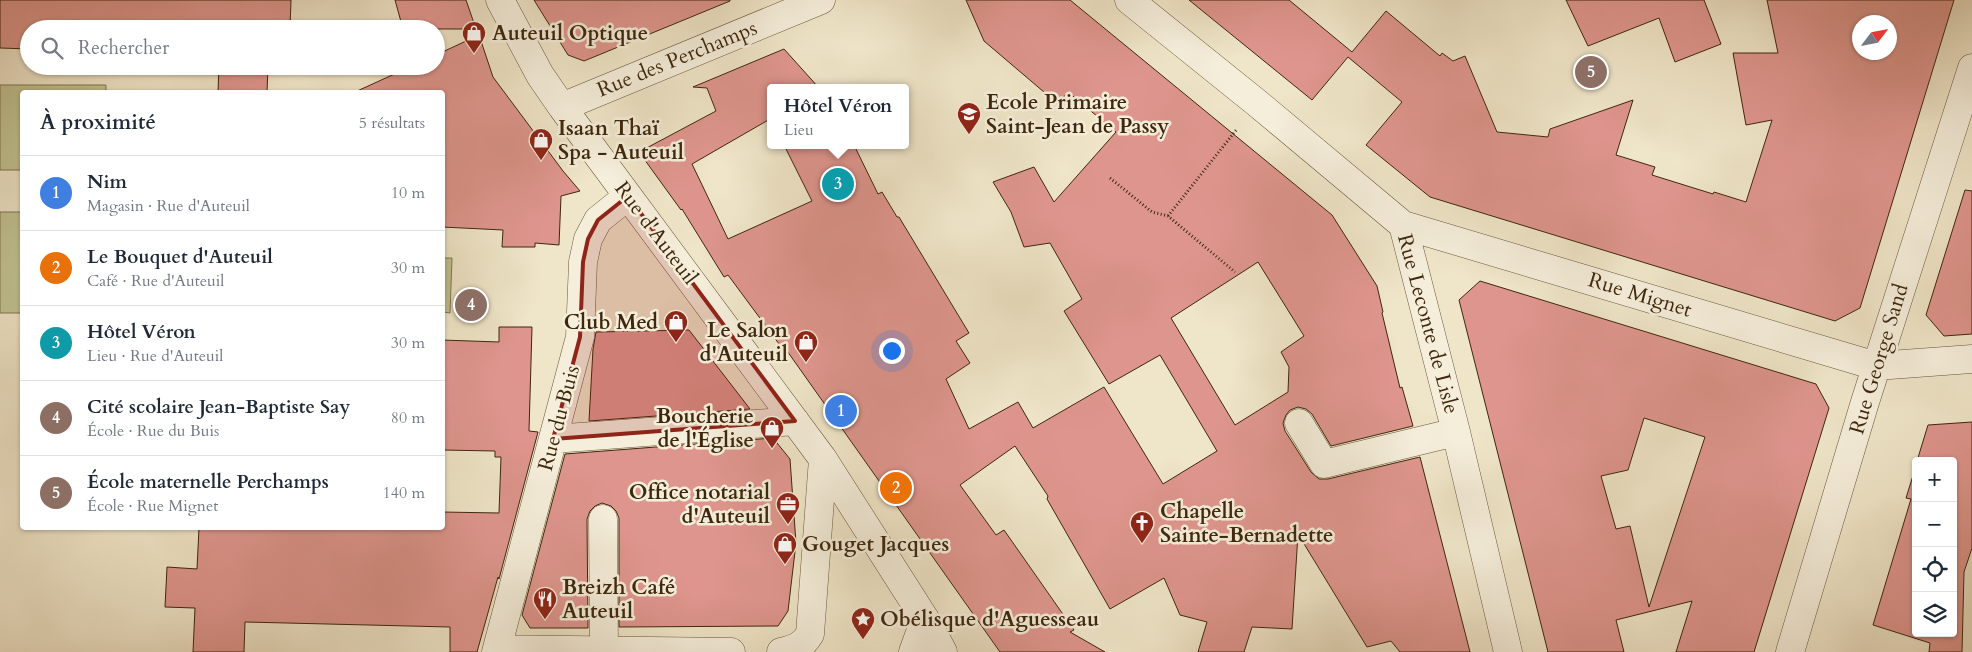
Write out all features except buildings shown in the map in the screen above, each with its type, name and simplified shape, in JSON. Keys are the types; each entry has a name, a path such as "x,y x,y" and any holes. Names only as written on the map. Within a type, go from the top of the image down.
{"street":[{"name":"Rue d'Auteuil","path":"500,0 540,75 562,107 823,459 925,619 943,652"},
{"name":"Rue des Perchamps","path":"562,107 821,0"},
{"name":"Rue Leconte de Lisle","path":"1129,0 1257,103 1403,225 1456,432 1508,652"},
{"name":"Rue George Sand","path":"1790,652 1876,366 1972,68"},
{"name":"Rue du Buis","path":"497,650 580,337 583,262 588,239 598,220 628,196"},
{"name":"Rue Mignet","path":"1403,225 1876,366"},
{"path":"1876,366 1972,360"},
{"path":"553,439 795,421"},
{"path":"1299,423 1324,464 1456,432"},
{"path":"788,650 806,640 810,634 823,459"},
{"path":"603,519 604,650"},
{"path":"913,652 925,619"},
{"path":"497,650 731,652"}],"path":[{"path":"1168,216 1257,103"},
{"path":"1110,178 1152,212 1168,216 1235,272"}],"highlighted area":[{"path":"628,196 795,421 553,439 580,337 583,262 588,239 598,220"}],"green space":[{"path":"0,85 106,85 106,90 20,90 20,170 0,170"},
{"path":"0,212 20,212 20,313 0,313"},
{"path":"445,258 452,258 450,313 445,312"}],"place":[{"name":"Auteuil Optique","path":"474,54"},
{"name":"École maternelle Perchamps","path":"1591,72"},
{"name":"Ecole Primaire Saint-Jean de Passy","path":"969,135"},
{"name":"Isaan Thaï Spa - Auteuil","path":"541,161"},
{"name":"Hôtel Véron","path":"838,184"},
{"name":"Cité scolaire Jean-Baptiste Say","path":"471,305"},
{"name":"Club Med","path":"676,343"},
{"name":"Le Salon d'Auteuil","path":"806,363"},
{"name":"Nim","path":"841,411"},
{"name":"Boucherie de l'Église","path":"772,449"},
{"name":"Le Bouquet d'Auteuil","path":"896,488"},
{"name":"Office notarial d'Auteuil","path":"788,525"},
{"name":"Chapelle Sainte-Bernadette","path":"1142,544"},
{"name":"Gouget Jacques","path":"785,565"},
{"name":"Breizh Café Auteuil","path":"545,620"},
{"name":"Obélisque d'Aguesseau","path":"863,640"}]}
